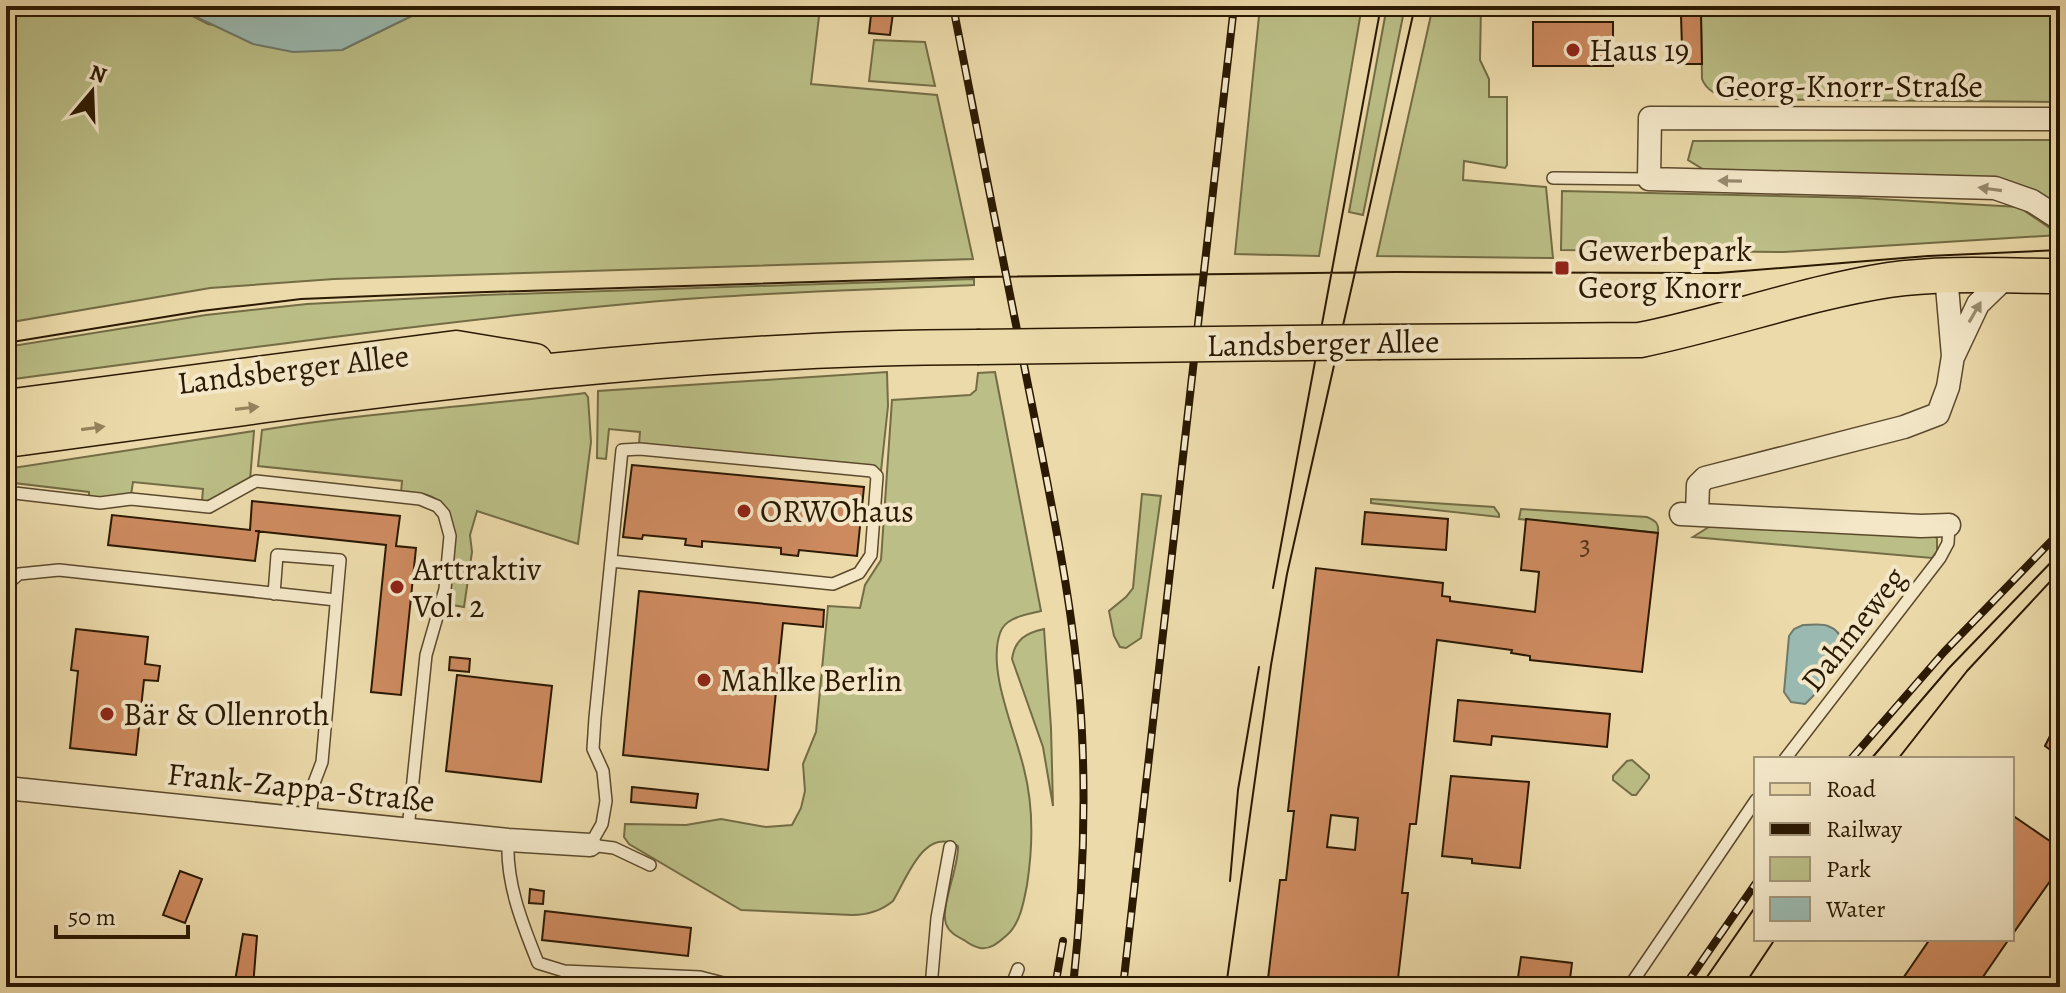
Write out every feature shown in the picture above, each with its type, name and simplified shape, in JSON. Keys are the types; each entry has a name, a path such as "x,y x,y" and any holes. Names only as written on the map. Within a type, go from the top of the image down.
{"main road":[{"name":"Landsberger Allee","path":"6,440 579,368 784,350 1640,340 1827,292 1888,280 1946,275 2060,276"},
{"name":"Landsberger Allee","path":"6,407 456,348 579,368"}],"street":[{"name":"Georg-Knorr-Straße","path":"1649,179 1650,118 2060,119"},
{"path":"1649,179 1995,188 2032,201 2060,219"},
{"path":"1946,275 1953,356 1948,387 1938,414 1904,427 1705,478 1698,485 1689,514 1949,525"},
{"path":"1953,356 1978,304 2008,275"},
{"name":"Frank-Zappa-Straße","path":"6,788 508,840 590,845"}],"lane":[{"path":"1553,178 1649,179"},
{"path":"611,561 833,584 859,573 871,555 877,476 872,471 640,449 622,450 611,561 593,749 603,771 606,801 602,824 590,845 614,848 650,865"},
{"path":"6,492 100,503 131,499 209,507 256,481 420,499 437,506 444,514 450,536 445,589 426,655 408,829"},
{"name":"Dahmeweg","path":"1787,757 1940,558 1948,543 1949,525"},
{"path":"274,594 277,555 340,560 322,762 314,783 310,819"},
{"path":"6,585 19,574 59,570 336,600"},
{"path":"1629,987 1754,803"},
{"path":"508,840 507,855 516,907 538,963 564,971 700,977 739,987"},
{"path":"931,987 937,918 950,847"},
{"path":"1011,987 1018,969"}],"green space":[{"path":"6,6 173,6 208,24 342,50 432,6 820,8 811,84 937,95 973,259 334,279 210,288 6,323"},
{"path":"1260,6 1362,6 1319,256 1235,254"},
{"path":"1387,6 1405,6 1363,215 1349,212"},
{"path":"1433,6 1481,6 1480,60 1489,79 1489,97 1507,97 1507,165 1505,168 1464,161 1463,180 1546,187 1553,258 1377,256"},
{"path":"1693,6 2060,6 2060,102 1724,97 1711,91 1702,79 1701,15 1693,14"},
{"path":"874,40 925,42 935,86 869,81"},
{"path":"2060,140 2060,209 2025,189 1711,174 1688,160 1693,141"},
{"path":"1562,191 1860,198 2019,207 2060,235 1784,252 1561,250"},
{"path":"974,279 974,285 738,295 496,317 6,380 6,347 206,315 307,304 483,295"},
{"path":"887,372 888,406 881,471 654,447 639,444 640,432 609,429 606,459 597,458 598,391"},
{"path":"995,372 1041,611 1006,623 997,648 1000,682 1024,769 1031,813 1027,885 1015,925 1004,938 988,948 972,945 949,929 945,908 958,846 946,842 935,843 918,857 893,901 874,912 852,915 741,910 629,844 624,837 625,824 686,825 721,819 766,827 792,825 805,791 803,764 816,732 828,606 860,608 865,585 881,560 892,400 970,395 976,390 978,373"},
{"path":"585,393 588,397 591,442 578,544 477,511 470,535 472,552 464,607 446,604 453,542 447,512 439,502 427,495 401,493 402,481 258,466 262,430"},
{"path":"254,431 250,480 209,501 202,501 203,489 133,482 131,495 89,499 89,492 6,482 6,469"},
{"path":"1142,494 1161,496 1141,638 1126,648 1120,647 1114,636 1109,611 1133,588"},
{"path":"1371,499 1494,507 1499,517 1371,503"},
{"path":"1521,509 1647,517 1656,523 1658,533 1519,519"},
{"path":"1712,525 1935,536 1937,551 1932,558 1693,537"},
{"path":"1044,629 1053,806 1043,747 1012,659 1022,638"},
{"path":"1632,760 1649,775 1636,795 1613,780 1627,761"}],"water":[{"path":"173,6 432,6 342,50 293,52 253,44"},
{"path":"1803,625 1828,626 1838,633 1841,642 1835,665 1805,704 1791,702 1784,692 1789,636 1794,629"}],"building":[{"path":"872,6 894,6 890,35 869,33"},
{"path":"1701,14 1702,64 1675,64 1675,49 1682,49 1681,15"},
{"name":"Haus 19","path":"1533,22 1613,22 1613,66 1533,66"},
{"name":"ORWOhaus","path":"632,465 864,487 857,556 799,550 798,556 781,554 781,548 702,541 702,547 685,545 686,539 643,535 642,539 623,537"},
{"path":"252,501 400,516 396,546 416,548 401,695 371,692 386,545 259,531 255,561 108,545 112,515 250,530"},
{"path":"1365,512 1448,519 1446,550 1362,544"},
{"path":"1526,519 1658,533 1642,672 1530,660 1530,656 1511,653 1512,650 1437,640 1416,824 1410,824 1402,893 1408,893 1397,987 1267,987 1280,880 1286,880 1294,811 1288,811 1316,568 1443,583 1442,596 1450,597 1450,601 1535,612 1539,572 1521,570","holes":["1331,815 1358,818 1355,850 1327,847"]},
{"name":"Mahlke Berlin","path":"639,591 824,610 823,627 783,623 768,770 623,755"},
{"name":"Bär & Ollenroth","path":"76,629 148,637 145,664 160,666 158,681 144,680 136,755 70,748 78,671 71,670"},
{"path":"450,657 470,659 469,672 449,670"},
{"path":"457,675 552,686 541,782 446,771"},
{"path":"1458,700 1610,714 1607,747 1492,736 1491,745 1454,741"},
{"path":"2060,716 2060,757 2045,746"},
{"path":"1451,776 1529,782 1520,868 1442,856"},
{"path":"632,787 698,794 696,808 631,802"},
{"path":"2014,816 2060,848 2060,867 2014,932"},
{"path":"180,871 202,879 185,923 163,915"},
{"path":"530,889 544,891 543,904 529,903"},
{"path":"545,911 691,928 688,956 542,940"},
{"path":"243,934 257,936 253,987 234,987"},
{"path":"1929,941 2008,941 1976,987 1897,987"},
{"path":"1521,957 1572,963 1569,987 1517,984"}],"tram line":[{"path":"1273,588 1381,6"},
{"path":"1226,987 1271,665 1287,574 1415,6"},
{"path":"6,343 201,311 301,299 974,277 1396,272 1718,273 1928,256 2060,250"},
{"path":"1873,757 1949,668 2060,553"},
{"path":"1900,757 1967,671 2060,571"},
{"path":"1230,881 1238,790 1259,667"},
{"path":"1700,987 1754,909"},
{"path":"1743,987 1774,941"}],"railway":[{"path":"953,6 1049,490 1075,652 1084,797 1081,892 1073,987"},
{"path":"1123,987 1234,6"},
{"path":"1853,757 1944,652 2060,532"},
{"path":"1684,987 1754,886"},
{"path":"1055,987 1063,941"}],"place":[{"name":"Haus 19","path":"1573,50"},
{"name":"Gewerbepark Georg Knorr","path":"1562,268"},
{"name":"ORWOhaus","path":"744,511"},
{"name":"Arttraktiv Vol. 2","path":"397,587"},
{"name":"Mahlke Berlin","path":"704,680"},
{"name":"Bär & Ollenroth","path":"107,714"}]}
